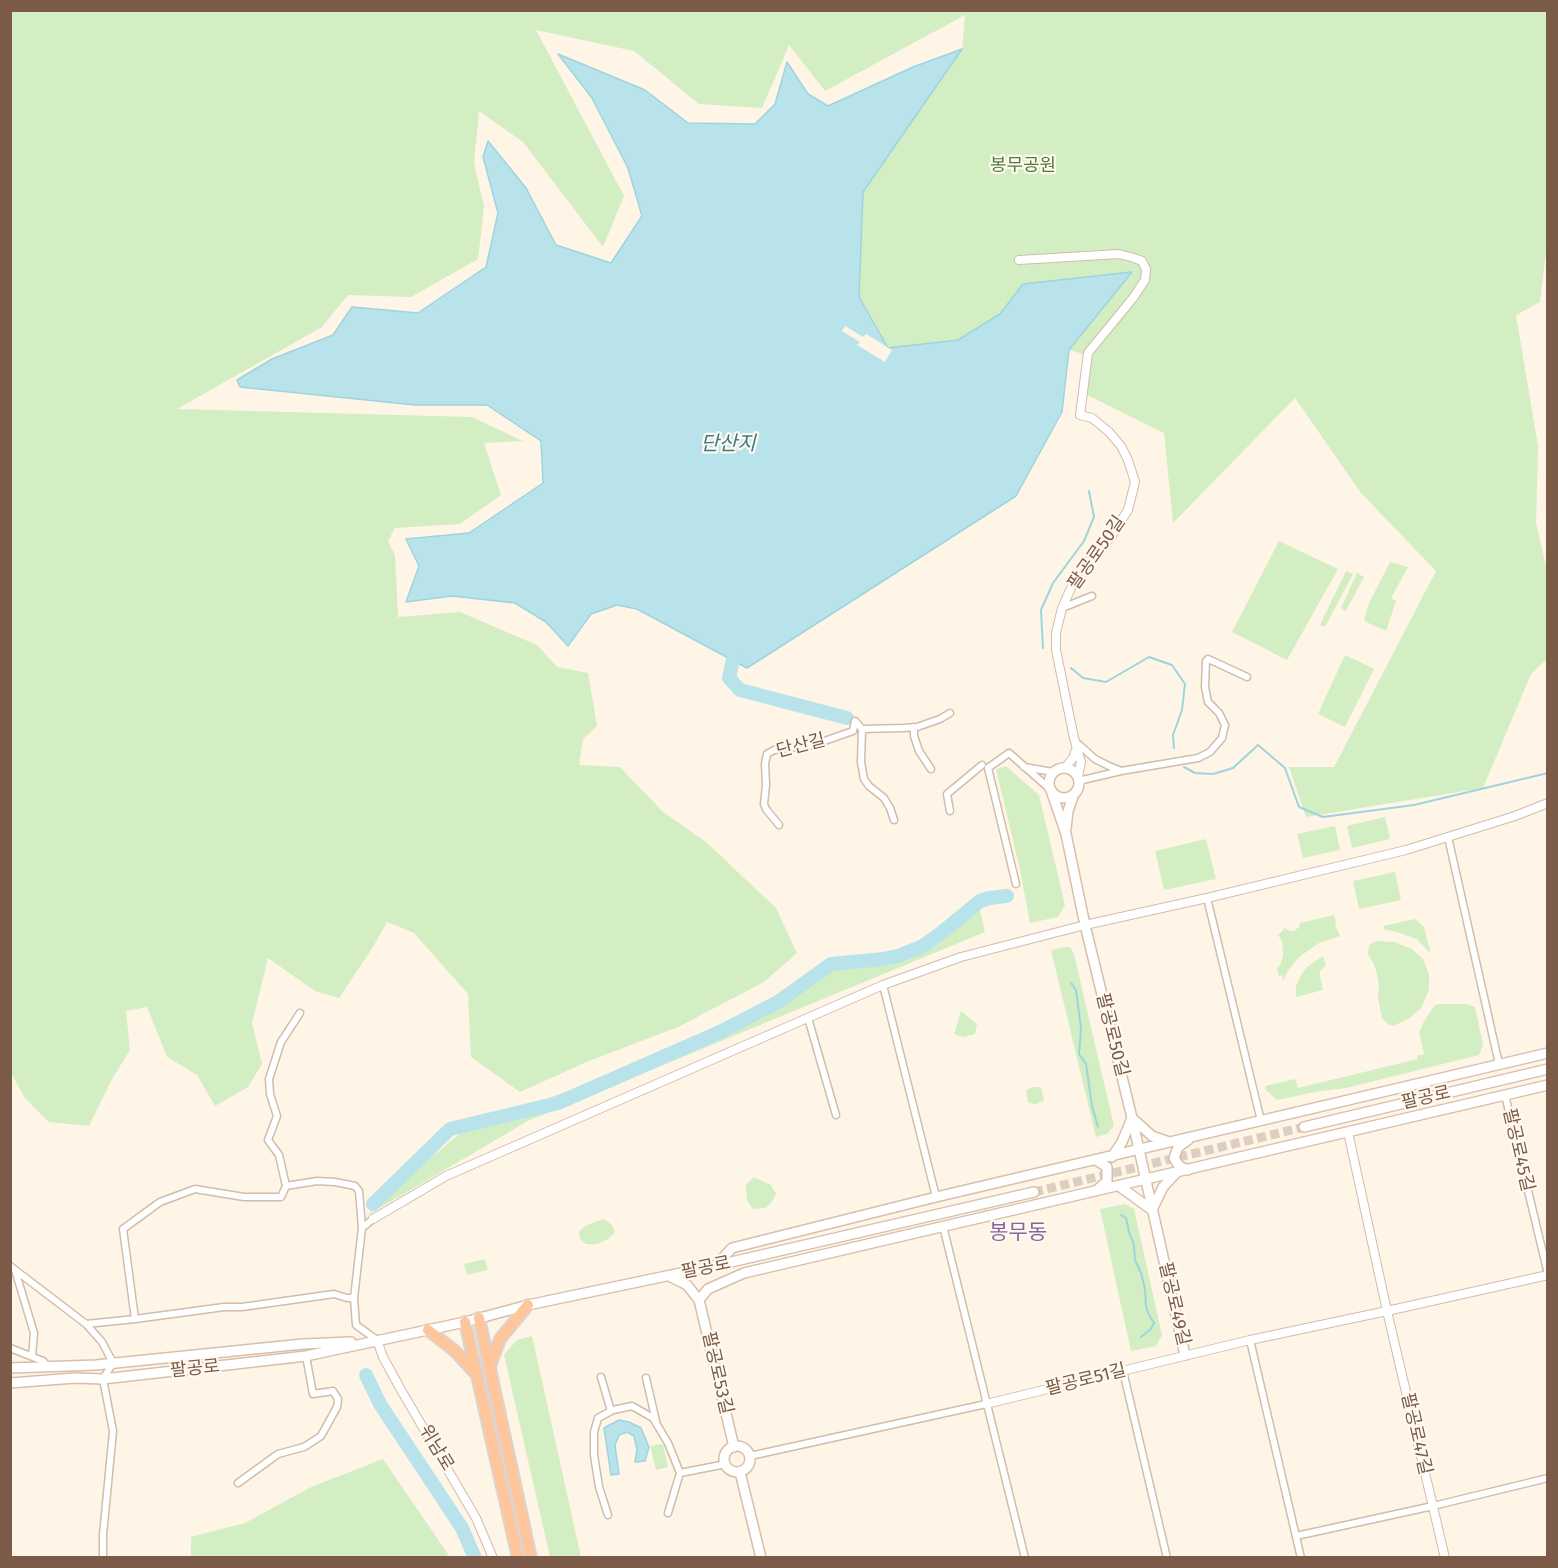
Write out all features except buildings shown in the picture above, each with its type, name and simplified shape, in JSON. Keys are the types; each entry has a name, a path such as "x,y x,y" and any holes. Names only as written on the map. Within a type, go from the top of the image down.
{"highway":[{"path":"489,1370 500,1339 528,1305"},
{"path":"478,1318 531,1557"},
{"path":"465,1322 518,1557"},
{"path":"428,1330 455,1351 477,1376"}],"main road":[{"path":"1065,768 1078,779 1066,820 1066,834 1051,791 1049,778 1053,772 1065,768"},
{"path":"1051,791 1061,798 1074,794"},
{"name":"팔공로50길","path":"1066,834 1085,925 1143,1166"},
{"path":"714,1266 732,1248 936,1197 1548,1053"},
{"name":"팔공로","path":"1304,1127 1548,1069"},
{"path":"669,1276 687,1285 699,1300 708,1288 744,1273 1548,1085"},
{"path":"1112,1157 1122,1142 1132,1118 1152,1136 1169,1142"},
{"path":"1188,1170 1179,1166 1174,1158 1178,1147 1192,1137"},
{"path":"1095,1191 1107,1181 1107,1167 1096,1160"},
{"name":"팔공로49길","path":"1143,1166 1185,1355"},
{"path":"1119,1186 1152,1210 1163,1187 1178,1172"},
{"name":"팔공로","path":"10,1383 75,1378 103,1379 306,1356 465,1322 528,1305 714,1266 1034,1192"},
{"path":"714,1266 744,1273"},
{"name":"팔공로53길","path":"699,1300 734,1447"},
{"name":"팔공로","path":"10,1368 113,1363 303,1344 377,1340"},
{"path":"738,1446 746,1449 750,1456 747,1467 740,1472 730,1469 726,1464 726,1454 738,1446"},
{"path":"740,1472 761,1557"}],"street":[{"name":"팔공로50길","path":"1019,260 1119,254 1142,261 1146,269 1145,280 1133,298 1088,353 1080,415 1092,418 1121,446 1135,482 1128,510 1111,537 1077,575 1062,608 1056,633 1056,650 1081,762 1078,779"},
{"path":"1062,608 1092,596"},
{"path":"1078,779 1198,758 1210,752 1222,738 1225,725 1219,713 1208,702 1204,687 1206,662 1209,659 1247,677"},
{"name":"단산길","path":"779,825 764,804 767,754 774,750 813,745 853,731 855,721 862,729 914,727 940,719 950,713"},
{"path":"914,727 914,736 919,751 931,769"},
{"path":"862,729 861,762 864,779 884,798 894,820"},
{"path":"1065,768 1073,758 1077,745 1095,759 1121,771"},
{"path":"1016,884 988,768 1009,753 1051,791"},
{"path":"950,811 947,794 982,765"},
{"path":"1024,767 1053,772"},
{"path":"362,1228 373,1219 446,1176 884,985 961,957 1085,925 1395,852 1515,816 1548,803"},
{"path":"1448,837 1499,1064"},
{"path":"1207,898 1261,1121"},
{"path":"884,985 936,1197"},
{"path":"135,1319 123,1229 160,1202 195,1189 244,1197 281,1197 285,1186 279,1155 268,1140 277,1116 270,1094 269,1079 281,1042 300,1013"},
{"path":"808,1018 836,1115"},
{"name":"팔공로45길","path":"1505,1095 1548,1274"},
{"name":"팔공로47길","path":"1348,1132 1387,1311 1445,1557"},
{"path":"285,1186 317,1181 335,1182 355,1186 359,1191 362,1228 354,1298 356,1325 377,1340"},
{"path":"943,1226 1025,1557"},
{"path":"13,1268 86,1324 102,1342 113,1363 103,1379 113,1431 103,1557"},
{"path":"13,1268 34,1333 32,1356"},
{"path":"1387,1311 1548,1274"},
{"path":"86,1324 224,1307 242,1307 334,1294 354,1298"},
{"name":"팔공로49길","path":"1185,1355 1387,1311"},
{"name":"위남로","path":"377,1340 383,1357 476,1518 493,1557"},
{"path":"1250,1340 1301,1557"},
{"path":"10,1348 43,1360 48,1367"},
{"name":"팔공로51길","path":"986,1404 1185,1355"},
{"path":"238,1483 278,1454 304,1447 321,1436 337,1407 338,1399 333,1391 313,1394 306,1356"},
{"path":"1123,1371 1167,1557"},
{"path":"602,1377 611,1411"},
{"path":"646,1378 657,1424"},
{"path":"750,1456 986,1404"},
{"path":"608,1515 594,1455 594,1432 598,1418 611,1411 632,1406 653,1418 668,1443 680,1473 668,1513"},
{"path":"680,1473 726,1464"},
{"path":"1296,1536 1548,1478"}],"green space":[{"name":"봉무공원","path":"11,11 1547,11 1548,231 1546,253 1540,302 1516,315 1538,446 1536,523 1547,570 1547,659 1531,674 1483,788 1306,817 1289,767 1334,767 1436,571 1361,493 1295,398 1173,523 1164,433 1087,395 1090,356 1069,350 1131,273 1023,284 1000,314 958,340 887,348 859,297 863,192 962,49 965,15 825,91 789,45 762,108 699,104 634,51 536,30 624,196 603,247 523,142 479,111 474,163 484,206 478,259 411,297 348,295 322,327 177,409 472,417 523,441 484,443 501,495 460,524 395,528 388,541 395,555 398,617 460,612 537,645 557,667 588,673 597,726 583,739 579,765 620,767 662,811 706,842 776,908 797,953 764,982 678,1027 589,1061 520,1092 471,1057 468,994 414,933 387,922 339,998 315,991 268,958 252,1023 262,1064 248,1087 215,1106 197,1075 167,1057 147,1007 126,1011 130,1050 112,1079 89,1126 49,1122 25,1098 11,1073"},
{"path":"1279,541 1338,569 1287,660 1232,632"},
{"path":"1390,562 1408,567 1391,598 1396,601 1386,631 1364,621 1368,605"},
{"path":"1346,571 1353,574 1325,627 1320,625"},
{"path":"1357,573 1364,577 1346,611 1341,608"},
{"path":"1345,655 1374,669 1345,727 1318,714"},
{"path":"1006,766 1039,795 1065,905 1058,917 1030,923 996,769"},
{"path":"1385,817 1390,839 1352,848 1347,826"},
{"path":"1335,826 1340,850 1303,858 1297,834"},
{"path":"1206,839 1216,879 1164,890 1155,851"},
{"path":"1395,872 1401,900 1359,909 1353,881"},
{"path":"979,906 985,932 528,1121 366,1216 464,1130 678,1049 829,969 901,960 940,939"},
{"path":"1334,915 1340,936 1319,943 1299,957 1283,981 1277,969 1283,955 1282,941 1278,935 1285,928 1294,931 1300,923"},
{"path":"1415,919 1424,927 1431,954 1417,939 1385,930 1383,926"},
{"path":"1376,941 1394,942 1412,949 1423,959 1429,974 1429,990 1421,1008 1411,1017 1394,1026 1382,1018 1378,999 1377,974 1368,954 1369,946"},
{"path":"1070,947 1074,954 1114,1126 1107,1134 1096,1137 1051,950"},
{"path":"1323,956 1326,965 1320,971 1320,976 1323,990 1296,997 1296,986 1301,975 1307,967"},
{"path":"1467,1004 1475,1007 1483,1045 1479,1055 1346,1088 1277,1100 1266,1090 1265,1086 1295,1079 1298,1088 1418,1059 1417,1056 1424,1054 1419,1031 1435,1005"},
{"path":"961,1011 977,1024 975,1034 963,1037 954,1034"},
{"path":"1041,1087 1044,1101 1036,1104 1028,1103 1026,1090"},
{"path":"754,1177 771,1185 776,1194 765,1208 753,1209 747,1200 746,1185"},
{"path":"1125,1204 1134,1209 1162,1335 1156,1346 1131,1351 1100,1209"},
{"path":"603,1219 611,1224 614,1234 597,1244 586,1244 580,1239 579,1232 585,1226"},
{"path":"485,1259 488,1270 467,1275 464,1264"},
{"path":"532,1336 581,1557 550,1557 504,1355 517,1340"},
{"path":"663,1444 668,1467 656,1470 650,1446"},
{"path":"383,1459 450,1557 191,1557 191,1537 245,1523 311,1487"}],"water":[{"name":"단산지","path":"962,49 863,192 859,297 888,348 958,340 1000,314 1023,284 1132,272 1069,350 1062,412 1016,496 747,668 637,609 617,605 591,614 568,646 546,622 515,603 452,596 406,602 419,566 406,539 469,533 543,483 541,441 487,405 415,405 240,387 237,380 272,359 333,335 352,307 418,313 486,267 498,213 483,157 488,141 526,188 556,245 611,263 642,216 628,168 592,98 558,54 645,90 688,123 755,124 775,104 787,62 808,94 828,106 913,67"},
{"path":"619,1420 641,1428 649,1447 645,1461 635,1462 637,1450 634,1436 627,1432 619,1435 615,1445 619,1474 611,1475 604,1428"}],"pier":[{"path":"845,326 863,337 866,334 892,350 885,362 857,345 860,342 842,331"}],"waterway":[{"path":"1043,648 1041,610 1053,583 1084,541 1094,517 1089,491"},
{"path":"1071,668 1083,678 1106,682 1149,657 1172,665 1185,684 1182,710 1173,735 1174,748"},
{"path":"733,660 729,678 740,690 847,718"},
{"path":"1184,767 1195,773 1213,774 1233,768 1258,745 1285,768 1299,807 1323,817 1414,805 1548,773"},
{"path":"373,1204 450,1129 558,1103 720,1032 778,1002 831,964 898,956 923,946 980,901 1007,896"},
{"path":"1071,983 1076,990 1081,1028 1079,1054 1086,1064 1092,1106 1098,1127"},
{"path":"1121,1215 1126,1218 1134,1245 1135,1260 1145,1289 1146,1306 1154,1323 1150,1330 1141,1337"},
{"path":"366,1375 380,1404 462,1528 475,1558"}],"tunnel":[{"path":"1034,1192 1304,1127"}],"district":[{"name":"봉무동","path":"1018,1233"}]}
